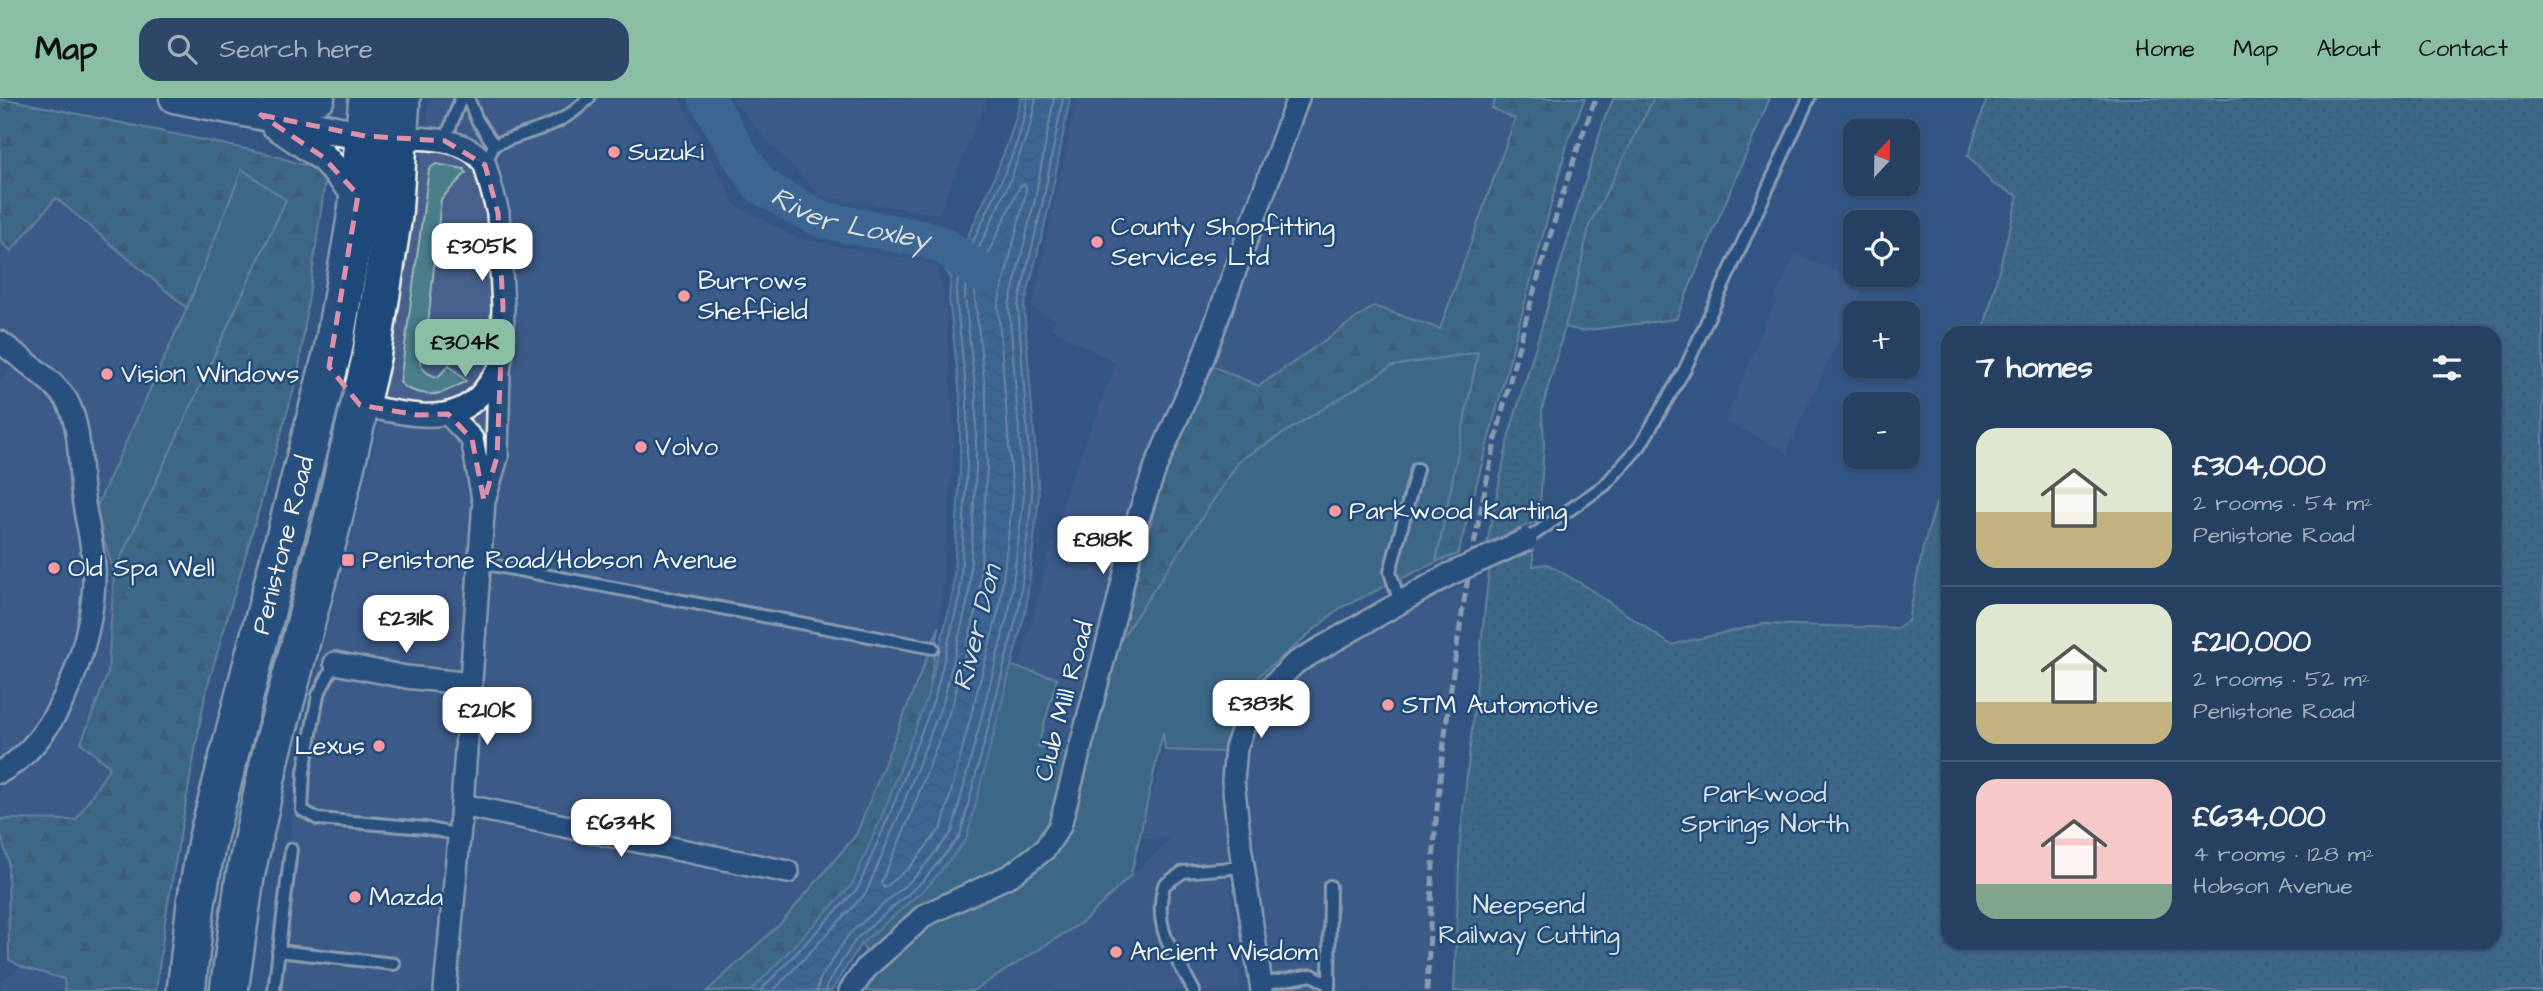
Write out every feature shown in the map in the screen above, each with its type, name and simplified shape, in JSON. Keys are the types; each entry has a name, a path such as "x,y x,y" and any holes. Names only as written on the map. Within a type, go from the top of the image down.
{"highway":[{"name":"Penistone Road","path":"368,98 409,138"},
{"name":"Penistone Road","path":"229,991 243,890 271,755 360,405 381,303 393,216 409,138 401,98"},
{"name":"Penistone Road","path":"186,991 196,903 207,841 329,367 345,288 358,194 409,138"},
{"path":"329,367 360,405"}],"street":[{"path":"174,98 261,115 409,138 481,158 485,165 498,213 502,262 497,457 484,501 460,835 445,991"},
{"path":"261,115 320,98"},
{"name":"Club Mill Road","path":"850,991 867,967 925,915 1011,875 1045,849 1060,826 1138,517 1156,466 1202,361 1298,98"},
{"path":"261,115 302,140 323,157 358,194"},
{"path":"0,342 67,401 76,435 94,568 82,650 68,688 36,744 18,763 0,772"},
{"path":"360,405 417,415 449,414 465,408 479,396 499,370"},
{"path":"449,414 472,439 484,501"},
{"path":"1262,987 1233,781 1236,748 1257,701 1295,663 1448,575 1526,540"},
{"path":"335,663 406,677 471,684"},
{"path":"462,805 788,872"}],"lane":[{"path":"409,138 461,98"},
{"path":"468,98 477,120 494,145"},
{"path":"485,165 494,145 557,124 589,98"},
{"path":"1526,540 1605,485 1640,446 1685,369 1810,98"},
{"path":"1400,603 1390,572 1417,469"},
{"path":"481,562 933,648"},
{"path":"335,663 318,695 304,772 302,810 318,819 425,828 460,835"},
{"path":"274,991 291,849"},
{"path":"1194,991 1161,928 1158,905 1164,885 1183,872 1243,867"},
{"path":"1329,988 1330,886"},
{"path":"278,951 394,964"},
{"path":"1262,987 1312,975 1329,988"}],"highlighted area":[{"path":"261,115 365,136 445,141 485,165 498,213 503,307 497,457 484,501 472,439 448,414 417,415 360,405 329,367 358,195 323,157"}],"shaded area":[{"path":"430,98 679,98 736,205 799,239 937,265 946,308 954,443 939,627 856,835 781,923 707,991 269,991 309,702 381,420"},
{"path":"731,98 988,98 938,214 823,197 771,145"},
{"path":"1077,98 1496,98 1492,109 1516,118 1440,329 1374,306 1259,386 1210,365 1166,466 1088,761 1038,746 1057,679 1020,666 1064,498 1116,363 1050,328 1055,320 1032,307"},
{"path":"56,198 187,308 95,510 99,533 114,573 108,673 81,743 110,767 76,820 0,819 0,378 26,353 0,331 0,241 12,251"},
{"path":"1794,255 1843,273 1843,287 1864,287 1857,301 1843,301 1843,331 1786,452 1725,421"},
{"path":"1465,585 1434,854 1429,991 1273,991 1269,970 1227,845 1242,991 973,991 1084,921 1170,839 1139,837 1165,750 1224,752 1279,688 1342,644"},
{"path":"22,967 65,979 65,991 0,991 1,981"}],"green space":[{"path":"1496,98 1585,98 1569,137 1458,554 1436,562 1478,352 1392,366 1240,460 1119,642 1166,466 1210,365 1259,386 1374,306 1440,329 1515,119 1492,108"},
{"path":"1614,98 1770,98 1676,319 1581,331 1543,321 1605,117"},
{"path":"1614,98 1654,98 1589,226 1576,287 1542,410 1544,444 1539,520 1487,543 1509,435 1605,117"},
{"name":"Parkwood Springs North","path":"1987,98 2543,98 2543,991 1454,991 1460,840 1489,570 1533,550 1533,566 1547,564 1587,587 1671,645 1763,624 1897,628 1908,621 1923,548 1941,488 1941,949 2501,949 2501,326 1985,326 2018,196 1993,184 1968,156"},
{"path":"0,100 16,101 265,153 314,168 325,181 298,375 205,695 166,914 156,991 65,991 64,979 22,967 9,960 8,861 0,832 0,819 76,820 110,767 81,743 108,673 114,573 286,200 242,169 187,308 56,198 11,251 0,241"},
{"path":"436,164 464,169 466,173 441,199 426,344 421,347 420,358 428,373 438,377 449,365 466,381 447,391 428,394 403,386 400,382 429,169"},
{"path":"242,169 286,200 114,573 95,510 187,308"},
{"path":"1479,352 1436,562 1340,608 1260,675 1224,752 1165,750 1163,732 1131,875 1084,921 973,991 865,991 879,970 861,944 928,886 966,840 1011,666 1057,678 1038,746 1088,760 1119,642 1240,460 1392,366"},
{"path":"939,627 928,696 885,809 852,885 751,991 707,991 781,923 856,835"}],"water":[{"name":"River Don","path":"1021,98 1070,98 1050,203 1024,307 1039,496 1026,609 966,840 928,886 861,944 831,991 751,991 852,885 885,809 928,695 953,593 960,466 960,397 949,297 951,278 942,263 949,239 964,245 989,191"}],"waterway":[{"name":"River Loxley","path":"707,98 761,186 824,220 928,240 946,247 985,276"}],"railway":[{"path":"1427,991 1433,858 1440,779 1466,588 1491,462 1521,336 1566,185 1596,98"}],"place":[{"name":"Suzuki","path":"614,152"},
{"name":"County Shopfitting Services Ltd","path":"1097,242"},
{"name":"Burrows Sheffield","path":"684,296"},
{"name":"Vision Windows","path":"107,374"},
{"name":"Volvo","path":"641,447"},
{"name":"Parkwood Karting","path":"1335,511"},
{"name":"Penistone Road/Hobson Avenue","path":"348,560"},
{"name":"Old Spa Well","path":"54,568"},
{"name":"STM Automotive","path":"1388,705"},
{"name":"Lexus","path":"379,746"},
{"name":"Mazda","path":"355,897"},
{"name":"Ancient Wisdom","path":"1116,952"}],"park label":[{"name":"Neepsend Railway Cutting","path":"1529,920"}]}
